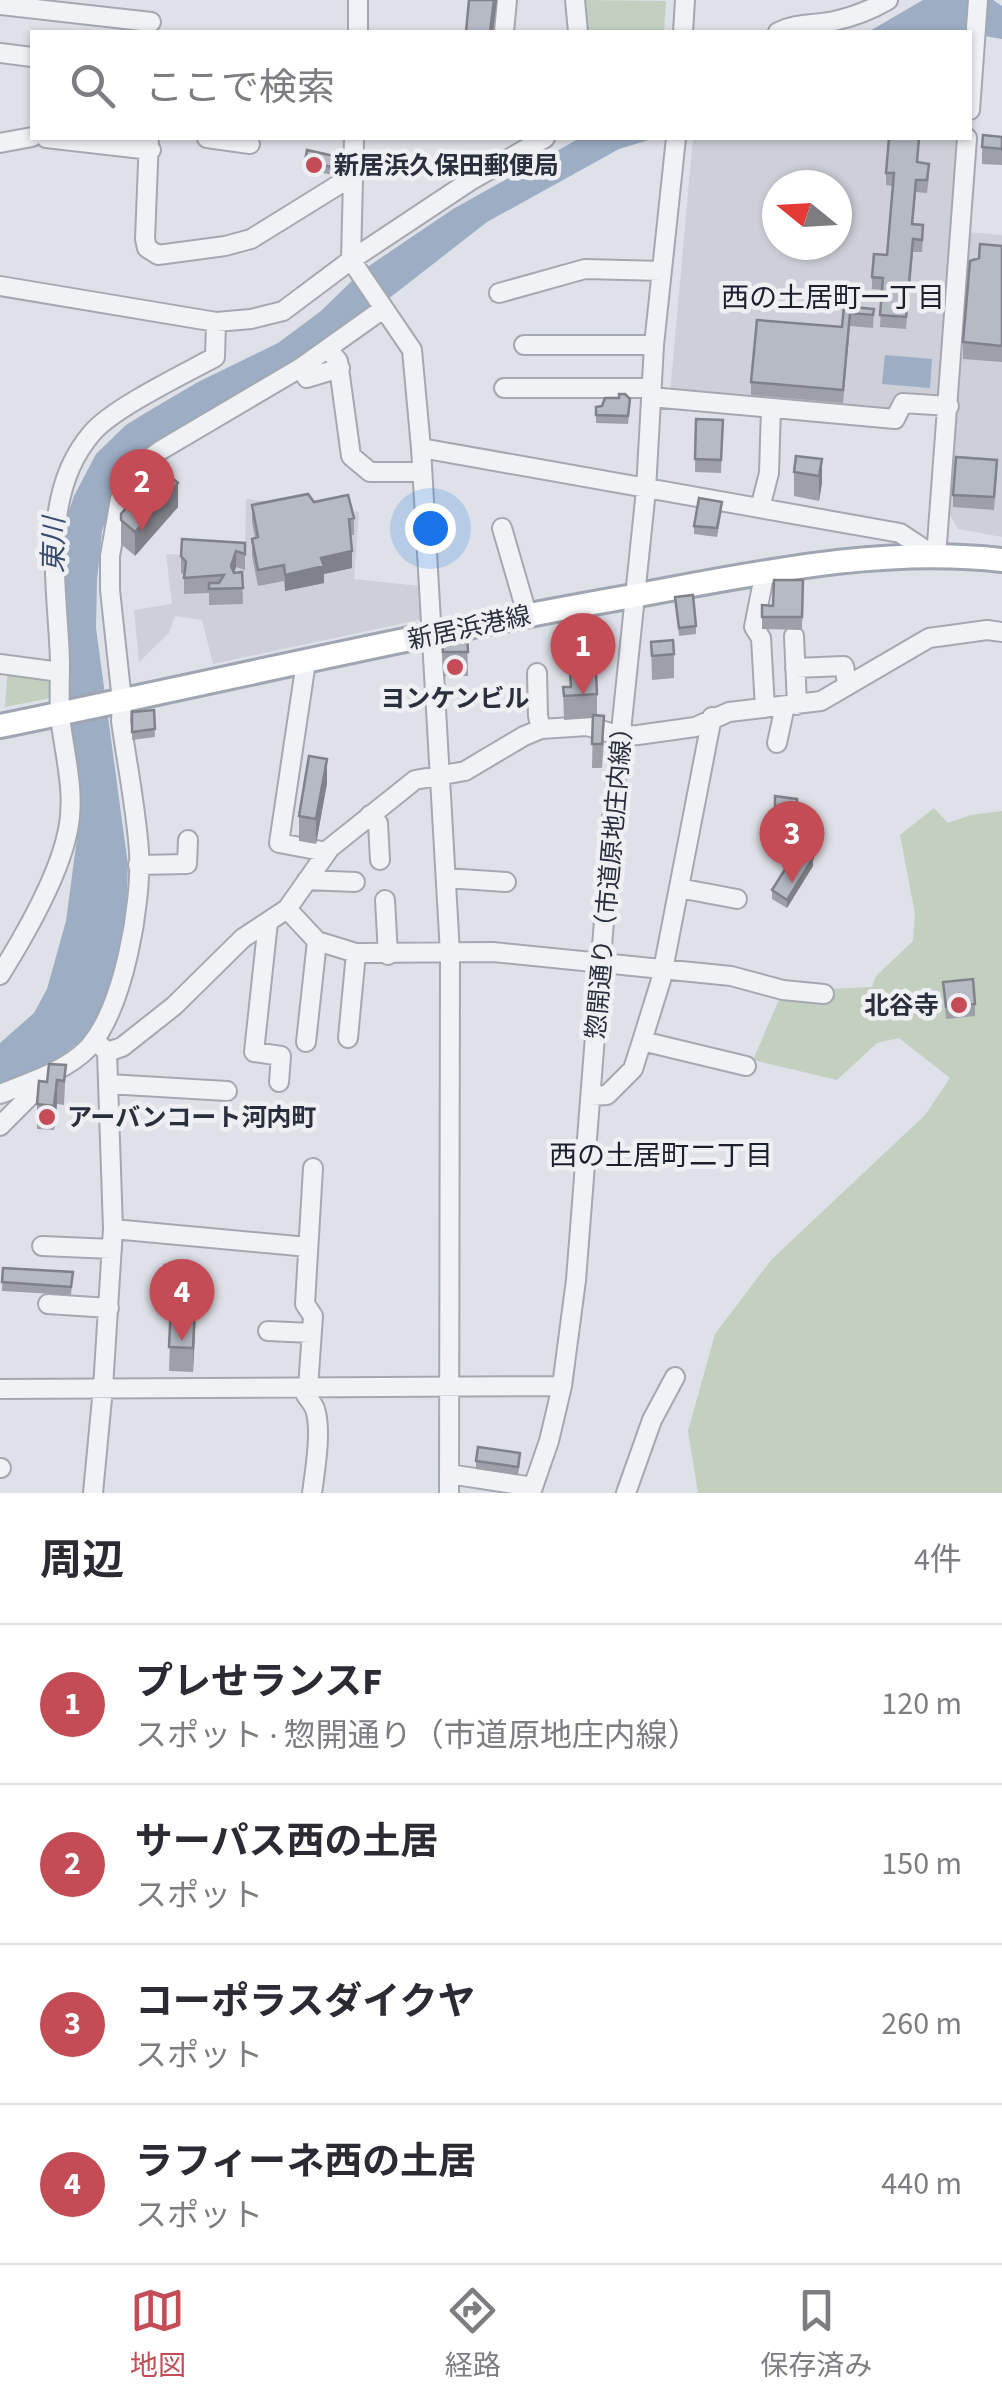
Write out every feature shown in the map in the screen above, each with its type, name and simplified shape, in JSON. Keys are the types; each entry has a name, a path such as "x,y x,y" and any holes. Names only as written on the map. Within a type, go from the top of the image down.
{"main road":[{"name":"新居浜港線","path":"0,726 526,614 765,571 869,559 1002,560"}],"street":[{"path":"0,4 151,27 152,0"},
{"path":"358,0 358,30"},
{"path":"504,30 507,0"},
{"path":"575,0 578,30"},
{"path":"683,30 685,0"},
{"path":"784,30 838,10 874,8 888,0"},
{"path":"972,86 978,0"},
{"path":"0,53 30,57"},
{"path":"0,143 30,137"},
{"path":"81,140 150,144 145,239 148,248 158,254 225,246 251,238 350,177"},
{"path":"221,140 250,144"},
{"path":"354,140 350,177 353,264 412,350 421,448 450,953 449,1484 532,1490"},
{"path":"0,286 216,322 251,320 282,311 470,180 541,140"},
{"name":"惣開通り（市道原地庄内線）","path":"532,1490 562,1386 576,1280 621,736 646,490 654,346 676,140"},
{"path":"421,448 900,533 936,557 967,140"},
{"path":"499,293 584,269 662,271"},
{"path":"92,1493 112,1250 108,1084 100,1045 123,980 138,866 121,721 110,573 120,499 148,460 300,368 382,308"},
{"path":"0,975 52,874 68,830 71,802 61,713 55,598 61,497 72,466 93,432 215,357 216,322"},
{"path":"524,345 654,346"},
{"path":"328,349 340,368 351,456 370,472 422,472"},
{"path":"300,368 307,378 340,368"},
{"path":"504,388 651,392 895,419 904,403 949,406"},
{"path":"760,508 769,473 771,408"},
{"path":"502,528 526,614"},
{"path":"764,708 761,638 754,627 765,571"},
{"path":"0,1094 52,1072 86,1050 100,1045 122,1047 174,1006 243,938 286,910 327,852 415,780 465,771 541,729 587,726 621,736 695,726 712,717 822,701 930,638 987,630 1002,632"},
{"path":"776,743 791,706 796,668 794,636"},
{"path":"306,662 279,842 327,852"},
{"path":"0,664 60,672"},
{"path":"796,668 844,666 847,683"},
{"path":"537,673 541,729"},
{"path":"592,1096 607,1095 633,1069 642,1041 662,968 712,717"},
{"path":"370,815 378,823 380,860"},
{"path":"138,866 187,864 188,840"},
{"path":"446,878 506,882"},
{"path":"307,880 355,882"},
{"path":"679,888 737,900"},
{"path":"385,900 388,955"},
{"path":"286,910 318,941 356,953 493,952 731,976 783,990 824,994"},
{"path":"268,922 254,1052 282,1056 279,1082"},
{"path":"306,1042 318,941"},
{"path":"348,1038 356,953"},
{"path":"642,1041 746,1066"},
{"path":"0,1126 43,1086 52,1072"},
{"path":"108,1084 227,1090"},
{"path":"312,1493 316,1421 305,1388 313,1316 305,1304 313,1168"},
{"path":"112,1229 308,1247"},
{"path":"42,1246 112,1250"},
{"path":"48,1304 109,1308"},
{"path":"268,1331 312,1333"},
{"path":"626,1493 652,1420 675,1377"},
{"path":"0,1389 562,1386"}],"shaded area":[{"path":"693,140 960,140 939,398 889,414 670,393"},
{"path":"967,232 1002,235 1002,537 958,529 947,510"},
{"path":"246,499 359,512 354,579 421,586 423,619 213,664 202,620 175,616 169,633 139,662 134,610 172,604 166,554 245,558"}],"green space":[{"path":"585,0 666,1 664,30 583,30"},
{"path":"8,667 54,673 51,698 5,707"},
{"path":"934,808 948,823 1002,811 1002,1493 698,1493 688,1431 715,1334 771,1260 925,1115 950,1078 899,1038 877,1043 837,1080 753,1060 781,995 872,987 876,976 913,941 915,914 900,835"}],"water":[{"path":"923,0 993,0 1002,6 1002,39 972,34 972,30 871,30"},
{"path":"576,140 648,140 619,149 487,222 383,303 217,414 114,499 102,531 96,628 128,865 124,960 90,1033 44,1070 0,1090 0,1043 34,1013 47,989 66,921 77,838 64,555 66,520 74,496 96,454 126,425 198,382 278,343 321,311 363,270 453,209"},
{"path":"885,355 932,359 930,388 882,384"}],"building":[{"path":"469,0 494,0 490,30 466,30"},
{"path":"983,135 1002,137 1002,149 982,147"},
{"path":"889,140 919,140 917,162 929,164 927,180 916,180 912,224 923,225 922,240 913,239 906,317 880,315 883,278 872,277 874,254 887,255 894,173 886,173"},
{"path":"307,150 334,156 332,167 305,161"},
{"path":"980,244 1002,246 1002,346 963,342 970,261 979,258"},
{"path":"844,306 874,309 873,315 850,313 843,390 751,382 757,320 842,327"},
{"path":"619,394 630,399 628,416 596,415 596,407 602,406 605,398 619,398"},
{"path":"696,419 723,420 721,460 695,459"},
{"path":"796,456 822,459 819,476 794,472"},
{"path":"956,457 997,460 994,497 953,495"},
{"path":"164,471 178,483 135,532 121,520 121,514 134,499 126,492 132,485 140,491"},
{"path":"308,494 314,502 348,495 354,518 349,519 352,551 321,558 324,566 285,575 284,565 258,570 252,539 258,537 252,505"},
{"path":"699,498 722,502 717,528 694,526"},
{"path":"182,539 245,543 245,554 236,551 231,566 234,573 242,572 243,588 209,589 209,583 219,583 224,575 184,578"},
{"path":"774,580 803,580 802,617 762,617 762,605 773,606"},
{"path":"693,595 696,626 679,628 675,597"},
{"path":"467,633 468,652 443,652 442,634"},
{"path":"673,640 674,654 652,656 651,642"},
{"path":"595,653 597,694 564,696 563,687 571,687 569,655"},
{"path":"154,710 155,729 132,732 132,712"},
{"path":"593,715 604,716 602,744 592,744"},
{"path":"309,756 327,759 316,819 299,816"},
{"path":"775,796 797,799 797,842 775,842"},
{"path":"798,849 813,858 787,900 772,890"},
{"path":"973,979 975,1004 946,1007 943,982"},
{"path":"49,1064 66,1065 64,1081 57,1080 54,1106 37,1104 39,1081 47,1082"},
{"path":"165,1265 197,1266 193,1348 169,1347 172,1285 164,1285"},
{"path":"3,1268 73,1272 71,1287 2,1282"},
{"path":"478,1447 520,1453 518,1467 476,1461"}],"place":[{"name":"新居浜久保田郵便局","path":"314,165"},
{"name":"サーパス西の土居","path":"142,531"},
{"name":"ヨンケンビル","path":"455,667"},
{"name":"プレせランスF","path":"583,695"},
{"name":"コーポラスダイクヤ","path":"792,883"},
{"name":"北谷寺","path":"959,1005"},
{"name":"アーバンコート河内町","path":"47,1117"},
{"name":"ラフィーネ西の土居","path":"182,1341"}],"district":[{"name":"西の土居町一丁目","path":"833,297"},
{"name":"西の土居町二丁目","path":"661,1155"}],"water label":[{"name":"東川","path":"53,545"}]}
